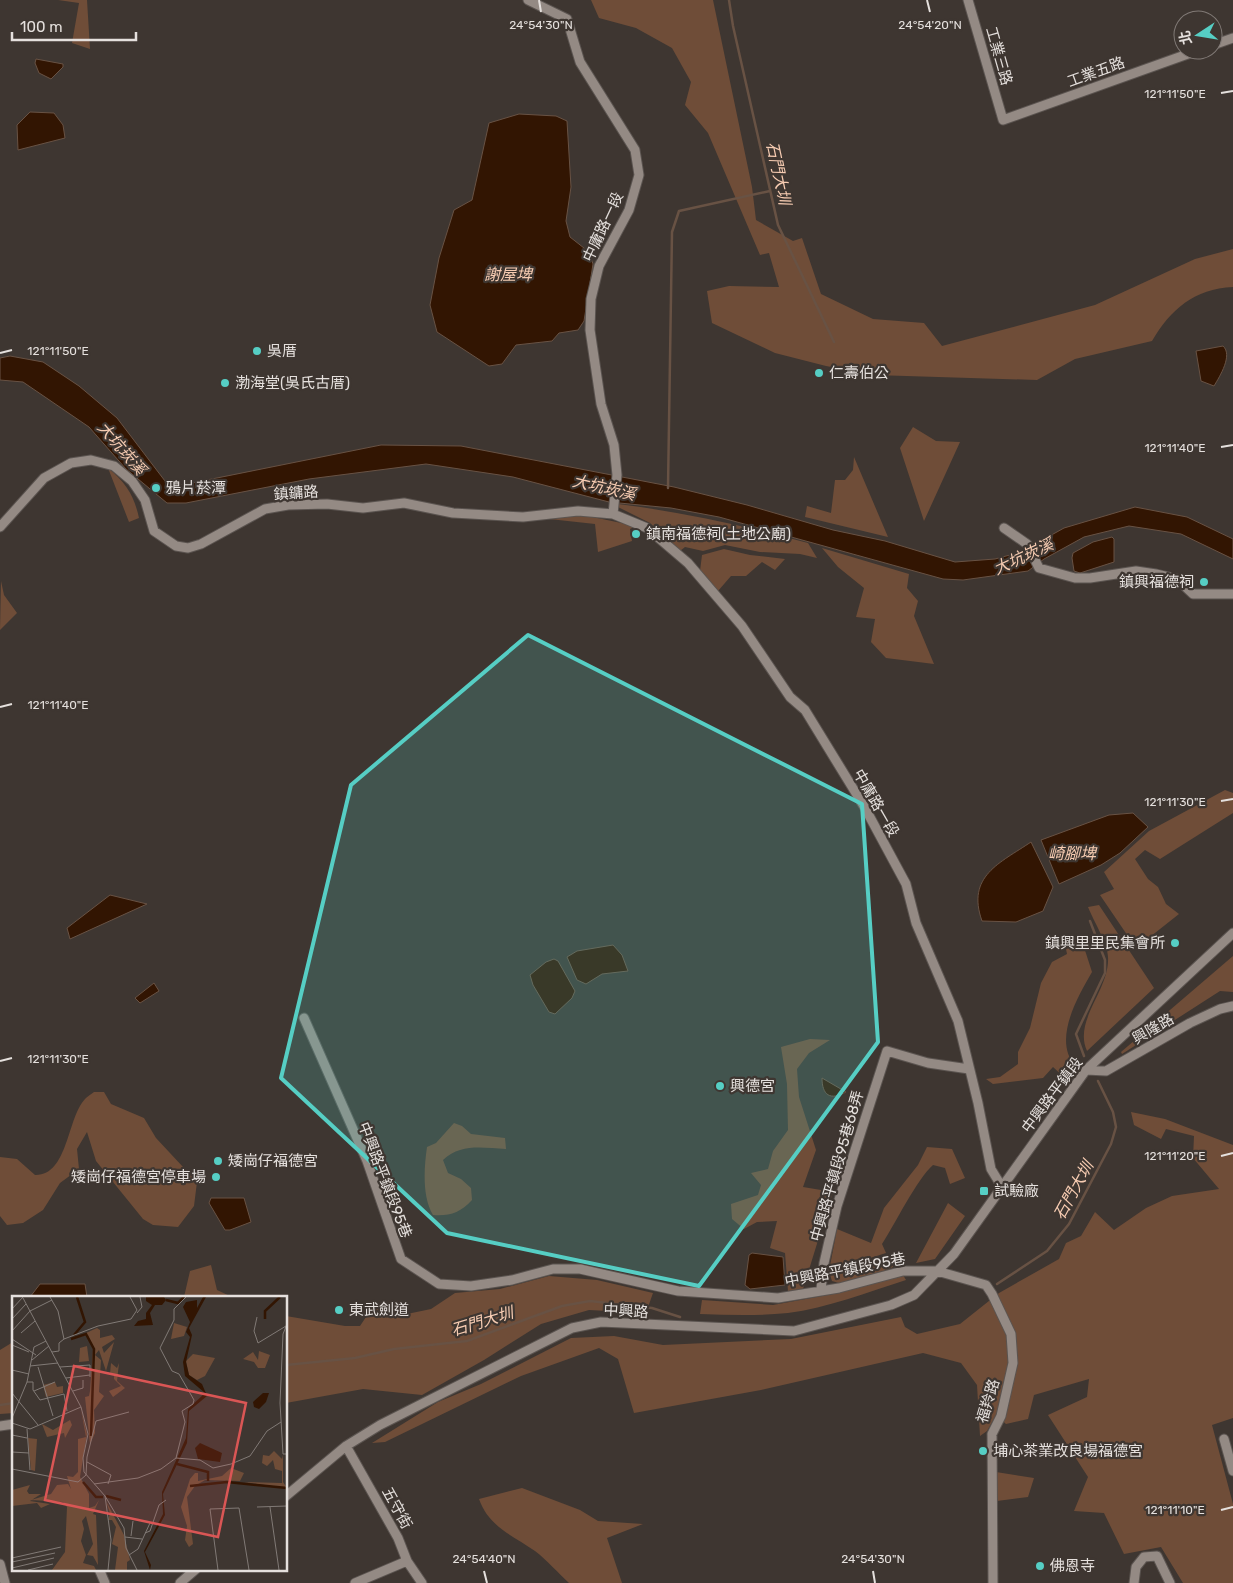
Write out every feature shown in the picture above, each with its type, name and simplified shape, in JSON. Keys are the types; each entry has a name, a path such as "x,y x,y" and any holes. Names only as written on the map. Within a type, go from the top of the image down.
{"street":[{"name":"中庸路一段","path":"528,0 567,19 580,62 636,150 639,175 629,210 598,266 591,299 590,330 601,404 614,445 617,475 614,510 647,528 688,563 742,626 790,697 805,710 865,808 906,884 916,923 958,1021 991,1169 1002,1187"},
{"name":"工業三路","path":"968,0 1003,120"},
{"name":"工業五路","path":"1003,120 1173,59"},
{"name":"鎮鏞路","path":"0,527 44,478 71,463 91,460 114,466 132,482 145,500 154,531 176,546 188,548 201,544 265,509 288,505 327,504 363,508 404,503 453,513 523,517 578,511 614,510"},
{"path":"1004,528 1028,545 1039,568 1064,576 1090,578 1126,572 1143,572 1177,579 1193,594 1233,594"},
{"name":"中興路平鎮段","path":"937,1271 954,1254 1086,1070 1233,934"},
{"name":"興隆路","path":"1086,1070 1106,1071 1190,1023 1220,1009 1233,1006"},
{"name":"中興路平鎮段95巷","path":"304,1018 367,1161 401,1259 439,1284 471,1286 504,1282 552,1268 580,1269 678,1291 778,1298 839,1288 903,1270 937,1271"},
{"name":"中興路平鎮段95巷68弄","path":"821,1290 824,1263 837,1206 887,1051 928,1063 969,1069"},
{"name":"中興路","path":"288,1494 346,1446 380,1425 572,1328 601,1322 794,1331 891,1305 914,1295 937,1271"},
{"name":"福羚路","path":"937,1271 986,1285 1011,1334 1013,1363 1001,1416 992,1434 994,1583"},
{"path":"1224,1439 1233,1470"},
{"name":"五守街","path":"346,1446 398,1538 408,1561 422,1583"},
{"path":"1134,1583 1136,1567 1144,1557 1157,1556 1170,1583"},
{"path":"355,1583 408,1561"},
{"path":"0,1564 5,1583"},
{"path":"99,1570 105,1583"},
{"path":"180,1583 195,1570"}],"highlighted area":[{"path":"528,635 862,804 878,1042 699,1286 447,1233 281,1078 351,785"}],"shaded area":[{"path":"58,0 87,0 90,49 72,43 79,3"},
{"path":"591,0 713,0 752,187 756,220 793,241 802,238 821,294 873,319 924,323 942,346 1095,305 1195,259 1233,249 1233,287 1207,292 1185,303 1167,319 1152,341 1075,359 1037,380 874,375 826,366 775,353 712,323 707,291 729,286 779,287 769,253 760,255 708,133 685,105 691,82 672,48 636,28 599,18"},
{"path":"913,427 936,441 960,442 924,521 900,448"},
{"path":"854,457 888,537 805,517 807,506 831,513 835,480 845,480 853,470"},
{"path":"108,468 128,490 135,503 139,518 129,522"},
{"path":"618,504 714,520 808,543 817,558 800,554 760,552 725,545 703,551 685,547 680,551 650,523 618,507"},
{"path":"578,514 636,526 630,529 632,541 598,552 595,524 540,518"},
{"path":"822,548 909,574 907,588 918,601 914,616 934,664 886,658 871,642 875,619 856,617 864,588 838,567"},
{"path":"724,549 750,555 785,559 775,570 762,562 746,576 731,576 718,591 700,571 702,555"},
{"path":"1,581 4,595 17,613 0,630"},
{"path":"1225,790 1233,793 1233,813 1160,859 1145,850 1135,859 1148,879 1158,887 1166,904 1179,914 1136,948 1100,895 1114,889 1104,872 1149,831"},
{"path":"1099,905 1154,988 1087,1051 1084,1039 1085,1028 1088,1016 1104,981 1108,957 1106,946 1088,907"},
{"path":"1082,941 1092,972 1069,1019 1066,1045 1069,1057 1076,1067 1066,1079 1053,1067 1043,1078 993,1084 986,1079 1000,1077 1018,1064 1018,1052 1030,1028 1041,983 1052,962 1067,954 1066,949"},
{"path":"1233,956 1233,992 1220,991 1122,1054 1121,1052"},
{"path":"810,1039 830,1040 809,1053 797,1069 799,1097 816,1150 803,1187 833,1192 803,1289 788,1291 785,1253 770,1248 777,1221 757,1222 744,1229 732,1219 731,1204 758,1195 761,1185 751,1173 768,1169 773,1151 788,1130 787,1084 781,1047"},
{"path":"94,1092 104,1092 111,1104 144,1118 156,1138 197,1182 194,1206 178,1227 153,1225 143,1219 96,1161 87,1132 77,1149 79,1169 60,1183 43,1210 23,1223 7,1225 0,1216 0,1157 17,1159 35,1175 46,1173 61,1156 79,1108 85,1099"},
{"path":"1131,1112 1165,1119 1233,1145 1233,1418 1212,1425 1233,1504 1233,1583 1183,1583 1161,1547 1124,1554 1104,1513 1074,1511 1088,1477 1048,1415 1087,1397 1089,1379 1034,1395 1028,1419 1006,1424 996,1415 987,1431 980,1436 977,1385 961,1363 923,1353 761,1390 634,1413 618,1359 599,1348 521,1376 385,1442 372,1443 438,1402 481,1384 571,1338 614,1336 663,1345 791,1339 901,1317 905,1327 917,1334 960,1324 999,1293 1059,1259 1066,1243 1081,1236 1095,1212 1114,1230 1146,1208 1172,1196 1219,1189 1193,1158 1194,1136 1166,1129 1161,1139 1134,1125"},
{"path":"454,1123 462,1126 471,1134 505,1138 506,1149 465,1149 457,1151 443,1160 448,1173 461,1179 471,1188 472,1200 454,1213 433,1215 429,1208 425,1191 427,1147 436,1143"},
{"path":"927,1147 952,1149 965,1178 950,1184 945,1168 933,1165 913,1191 882,1244 886,1253 829,1271 837,1229 871,1243 884,1208 918,1165"},
{"path":"948,1203 965,1216 935,1259 916,1263"},
{"path":"887,1255 893,1267 887,1270 839,1283 832,1281 829,1272"},
{"path":"211,1265 217,1290 230,1296 184,1296 190,1271"},
{"path":"903,1275 906,1280 803,1311 766,1315 700,1314 702,1300 773,1305 833,1294"},
{"path":"549,1276 597,1280 653,1293 646,1313 589,1310 541,1324 484,1360 422,1395 363,1389 288,1403 288,1316 345,1326 360,1326 374,1305 386,1314 407,1314 431,1309 455,1293 500,1289"},
{"path":"12,1343 12,1413 0,1414 0,1350"},
{"path":"996,1472 1034,1478 1028,1497 997,1501"},
{"path":"522,1488 580,1510 598,1521 643,1524 607,1538 622,1583 569,1583 535,1551 495,1524 483,1509 479,1499"}],"water":[{"path":"36,59 63,64 63,67 51,79 39,73 35,63"},
{"path":"30,112 54,113 63,125 65,138 18,150 17,125"},
{"name":"謝屋埤","path":"519,114 556,116 567,121 571,187 566,221 570,237 589,252 593,264 584,321 578,330 559,333 552,341 516,345 502,364 489,366 437,332 430,305 439,258 454,210 472,200 489,123"},
{"path":"1223,346 1226,350 1226,360 1214,386 1201,381 1196,351"},
{"name":"大坑崁溪","path":"10,356 43,362 79,386 117,418 165,481 182,485 381,445 461,446 674,487 747,505 833,530 885,541 955,562 995,559 1021,552 1064,528 1135,507 1187,517 1233,539 1233,559 1181,534 1129,526 1084,537 1044,559 1028,571 963,580 943,579 719,517 671,508 609,502 513,477 426,464 309,479 186,503 167,503 126,469 89,427 23,382 0,380 0,358"},
{"path":"1112,537 1114,539 1114,562 1080,573 1074,571 1073,553 1093,542"},
{"name":"崎腳埤","path":"1133,813 1148,827 1120,853 1101,865 1059,884 1041,840 1109,815"},
{"name":"崎腳埤","path":"1031,842 1053,887 1043,911 1016,922 982,921 978,906 982,882 998,864"},
{"path":"110,895 147,904 70,939 67,928"},
{"path":"613,945 622,955 628,971 602,974 586,984 577,980 567,957 577,951"},
{"path":"554,959 558,961 575,991 572,998 555,1014 549,1012 533,985 530,975 546,962"},
{"path":"154,983 159,991 140,1003 135,998"},
{"path":"822,1078 846,1092 836,1096 828,1095 822,1084"},
{"path":"211,1198 244,1198 251,1222 225,1230 209,1203"},
{"path":"752,1253 783,1257 785,1285 750,1289 745,1285 749,1255"},
{"path":"40,1284 85,1284 87,1296 31,1296"}],"waterway":[{"name":"石門大圳","path":"729,0 733,26 778,225 834,342"},
{"path":"668,488 672,232 679,211 770,191"},
{"name":"石門大圳","path":"1084,1056 1076,1034 1105,973 1105,960 1090,921"},
{"name":"石門大圳","path":"997,1284 1047,1251 1069,1224 1111,1144 1116,1127 1113,1112 1098,1081"},
{"name":"石門大圳","path":"288,1365 355,1358 394,1349 467,1341 562,1306 590,1301 652,1308 680,1317"},
{"name":"石門大圳","path":"0,1405 12,1403"}],"place":[{"name":"吳厝","path":"257,351"},
{"name":"仁壽伯公","path":"819,373"},
{"name":"渤海堂(吳氏古厝)","path":"225,383"},
{"name":"鴉片菸潭","path":"156,488"},
{"name":"鎮南福德祠(土地公廟)","path":"636,534"},
{"name":"鎮興福德祠","path":"1204,582"},
{"name":"鎮興里里民集會所","path":"1175,943"},
{"name":"興德宮","path":"720,1086"},
{"name":"矮崗仔福德宮","path":"218,1161"},
{"name":"矮崗仔福德宮停車場","path":"216,1177"},
{"name":"試驗廠","path":"984,1191"},
{"name":"東武劍道","path":"339,1310"},
{"name":"埔心茶業改良場福德宮","path":"983,1451"},
{"name":"佛恩寺","path":"1040,1566"}]}
